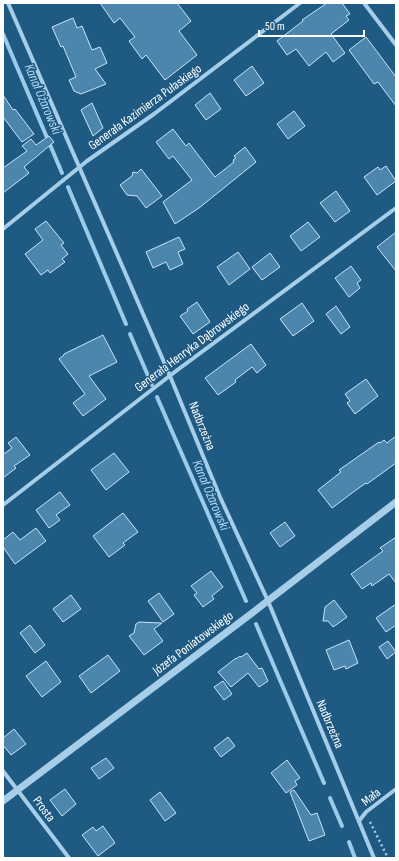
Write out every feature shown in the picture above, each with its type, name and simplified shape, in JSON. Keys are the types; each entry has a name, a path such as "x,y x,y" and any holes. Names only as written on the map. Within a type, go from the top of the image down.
{"street":[{"name":"Nadbrzeżna","path":"8,3 170,376 220,497 268,601 374,858"},
{"name":"Generała Kazimierza Pułaskiego","path":"3,229 87,161 154,114 300,3"},
{"path":"364,3 396,44"},
{"name":"Generała Henryka Dąbrowskiego","path":"3,505 170,376 396,208"},
{"name":"Józefa Poniatowskiego","path":"3,801 268,601 396,502"},
{"name":"Prosta","path":"3,771 69,858"},
{"name":"Mała","path":"359,821 366,812 396,789"}],"building":[{"path":"100,3 177,3 191,21 179,31 197,55 165,80 146,55 142,59 129,41 135,37 120,18 114,23"},
{"path":"327,3 342,3 350,14 346,16 349,20 331,34 345,53 333,62 326,52 309,66 296,49 287,55 277,41 303,21 302,20"},
{"path":"73,18 77,28 82,26 92,50 100,47 107,63 95,69 106,84 81,94 74,91 69,80 76,77 63,46 61,47 52,27"},
{"path":"366,37 396,77 396,106 378,82 374,84 349,50"},
{"path":"252,66 264,83 246,96 234,80"},
{"path":"210,93 221,109 206,120 195,105"},
{"path":"3,95 13,110 15,109 34,134 22,142 3,117"},
{"path":"92,103 103,128 93,136 81,110"},
{"path":"294,111 305,126 288,139 277,124"},
{"path":"173,129 186,146 189,143 215,177 234,162 233,160 236,158 234,156 245,147 256,162 199,208 175,224 163,202 192,180 173,156 169,159 156,142"},
{"path":"49,136 54,142 24,167 29,173 3,193 3,168 27,151 22,146 31,139 36,145"},
{"path":"386,166 396,181 377,195 364,177 378,167 380,170"},
{"path":"141,169 162,196 146,208 137,196 127,195 120,185 132,176 133,172 137,173"},
{"path":"336,191 350,211 335,222 320,203"},
{"path":"46,221 64,243 61,245 68,254 62,259 65,262 50,273 48,270 41,275 25,254 43,240 35,229"},
{"path":"308,222 320,237 301,251 290,236"},
{"path":"396,232 396,271 377,247"},
{"path":"179,237 185,249 178,252 183,264 170,270 166,262 153,268 146,252"},
{"path":"238,252 250,269 229,285 217,267"},
{"path":"270,253 280,267 262,280 252,267"},
{"path":"351,266 361,280 357,283 360,288 349,297 335,278"},
{"path":"197,302 210,322 193,334 180,316 188,311 187,309"},
{"path":"302,303 314,321 293,336 280,319"},
{"path":"336,306 350,327 341,334 326,314"},
{"path":"103,335 117,362 89,376 106,399 83,416 73,403 85,394 59,359 64,354"},
{"path":"251,344 266,365 257,373 252,367 235,380 236,382 218,395 205,378"},
{"path":"366,379 378,396 355,414 347,403 350,401 345,394"},
{"path":"396,436 396,463 332,508 318,490 341,472 339,470 379,442 380,443 384,440 387,443"},
{"path":"16,437 30,455 14,466 16,468 3,478 3,452 4,454 12,448 8,443"},
{"path":"114,453 129,472 106,490 91,470"},
{"path":"60,492 70,505 56,515 60,520 49,528 36,510"},
{"path":"123,513 138,532 123,543 125,545 109,557 93,536"},
{"path":"285,522 295,536 280,547 270,533"},
{"path":"36,528 46,541 15,564 3,547 3,540 13,532 20,540"},
{"path":"396,537 396,583 389,574 372,586 371,583 362,589 351,574 383,551 380,548"},
{"path":"211,571 223,587 212,596 214,599 203,607 194,595 197,593 191,586"},
{"path":"159,593 174,614 163,622 148,601"},
{"path":"71,595 81,609 63,622 53,609"},
{"path":"334,600 347,617 333,627 328,621 323,621 325,607"},
{"path":"396,604 396,625 386,632 376,618"},
{"path":"139,622 162,623 154,629 163,641 144,655 129,636 134,633 136,624"},
{"path":"30,625 45,645 35,653 20,633"},
{"path":"349,640 358,663 346,669 345,666 334,670 326,650"},
{"path":"388,641 396,652 387,659 379,647"},
{"path":"247,653 259,669 262,668 268,681 259,687 248,673 231,687 218,672 236,658"},
{"path":"108,655 120,671 91,693 79,676"},
{"path":"46,661 61,682 42,697 26,676"},
{"path":"223,681 232,694 224,700 214,687"},
{"path":"14,729 26,744 11,755 3,745 3,738"},
{"path":"228,737 235,746 221,757 214,748"},
{"path":"106,758 114,768 99,779 91,768"},
{"path":"287,760 300,778 295,781 297,785 286,793 271,773"},
{"path":"65,789 76,804 62,816 50,800"},
{"path":"294,790 311,815 317,813 325,835 309,841 290,792"},
{"path":"160,792 176,813 165,821 150,800"},
{"path":"103,826 115,843 98,856 82,835 93,827 96,831"}],"waterway":[{"name":"Kanał Ożarowski","path":"3,34 62,173"},
{"name":"Kanał Ożarowski","path":"68,187 126,324"},
{"name":"Kanał Ożarowski","path":"130,334 152,385"},
{"name":"Kanał Ożarowski","path":"157,397 246,601"},
{"name":"Kanał Ożarowski","path":"256,624 324,783"},
{"name":"Kanał Ożarowski","path":"330,798 342,826"},
{"name":"Kanał Ożarowski","path":"349,842 355,858"}]}
